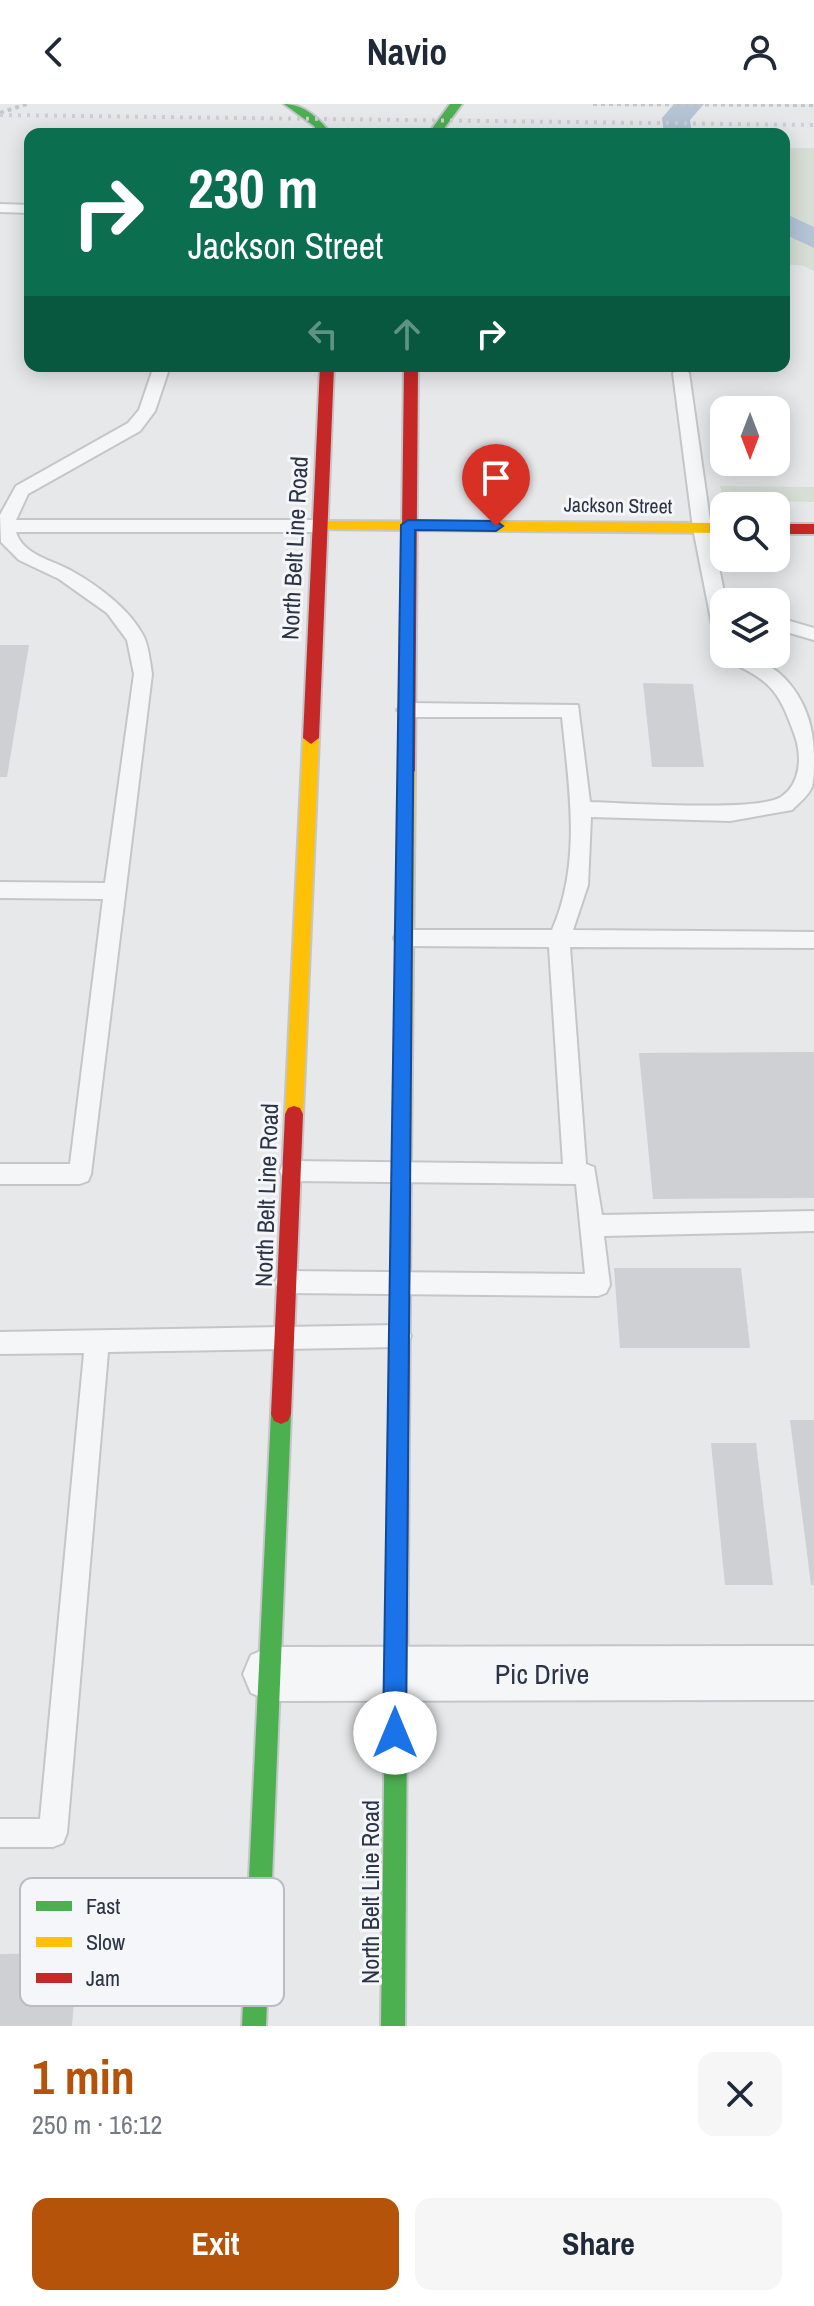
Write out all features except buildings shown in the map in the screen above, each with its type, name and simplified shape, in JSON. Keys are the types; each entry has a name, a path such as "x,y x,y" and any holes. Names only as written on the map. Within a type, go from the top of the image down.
{"main road":[{"path":"290,104 321,128"},
{"path":"438,128 456,104"},
{"name":"North Belt Line Road","path":"261,1878 327,372"},
{"name":"North Belt Line Road","path":"393,2026 411,372"},
{"name":"Jackson Street","path":"319,526 710,528"},
{"path":"790,529 814,529"},
{"name":"North Belt Line Road","path":"254,2026 255,2006"}],"street":[{"name":"Pic Drive","path":"270,1674 814,1673"}],"lane":[{"path":"0,208 24,209"},
{"path":"0,1174 80,1174 143,674 136,639 113,609 65,575 25,556 10,542 3,526 22,490 134,427 147,411 160,372"},
{"path":"681,373 702,528 716,588"},
{"path":"3,526 319,526"},
{"path":"790,627 814,634"},
{"path":"579,809 730,813 785,805 802,787 811,755 790,695 760,668"},
{"path":"407,710 571,710 581,841 572,915 559,939 575,1174"},
{"path":"0,890 114,891"},
{"path":"404,938 814,940"},
{"path":"287,1282 598,1285 586,1174 291,1171"},
{"path":"592,1226 814,1221"},
{"path":"0,1343 399,1336"},
{"path":"0,1833 53,1833 97,1343"}],"path":[{"path":"0,113 27,104"},
{"path":"593,104 814,105"}],"shaded area":[{"path":"790,148 814,148 814,271 790,265"},
{"path":"720,486 814,487 814,502 790,501 790,492 721,492"}],"waterway":[{"path":"677,128 676,118 690,104"},
{"path":"790,225 814,239"}],"railway":[{"path":"0,115 814,125"}],"traffic: fast":[{"path":"290,104 321,128"},
{"path":"438,128 456,104"},
{"path":"261,1878 281,1414"},
{"path":"393,2026 396,1706"},
{"path":"254,2026 255,2006"}],"traffic: slow":[{"path":"319,526 710,528"},
{"path":"294,1114 311,738"},
{"path":"402,1164 407,771"}],"traffic: jam":[{"path":"311,738 327,372"},
{"path":"407,771 411,372"},
{"path":"790,529 814,529"},
{"path":"281,1414 294,1114"},
{"path":"396,1706 402,1164"}],"route":[{"path":"395,1733 408,525 496,526"}]}
